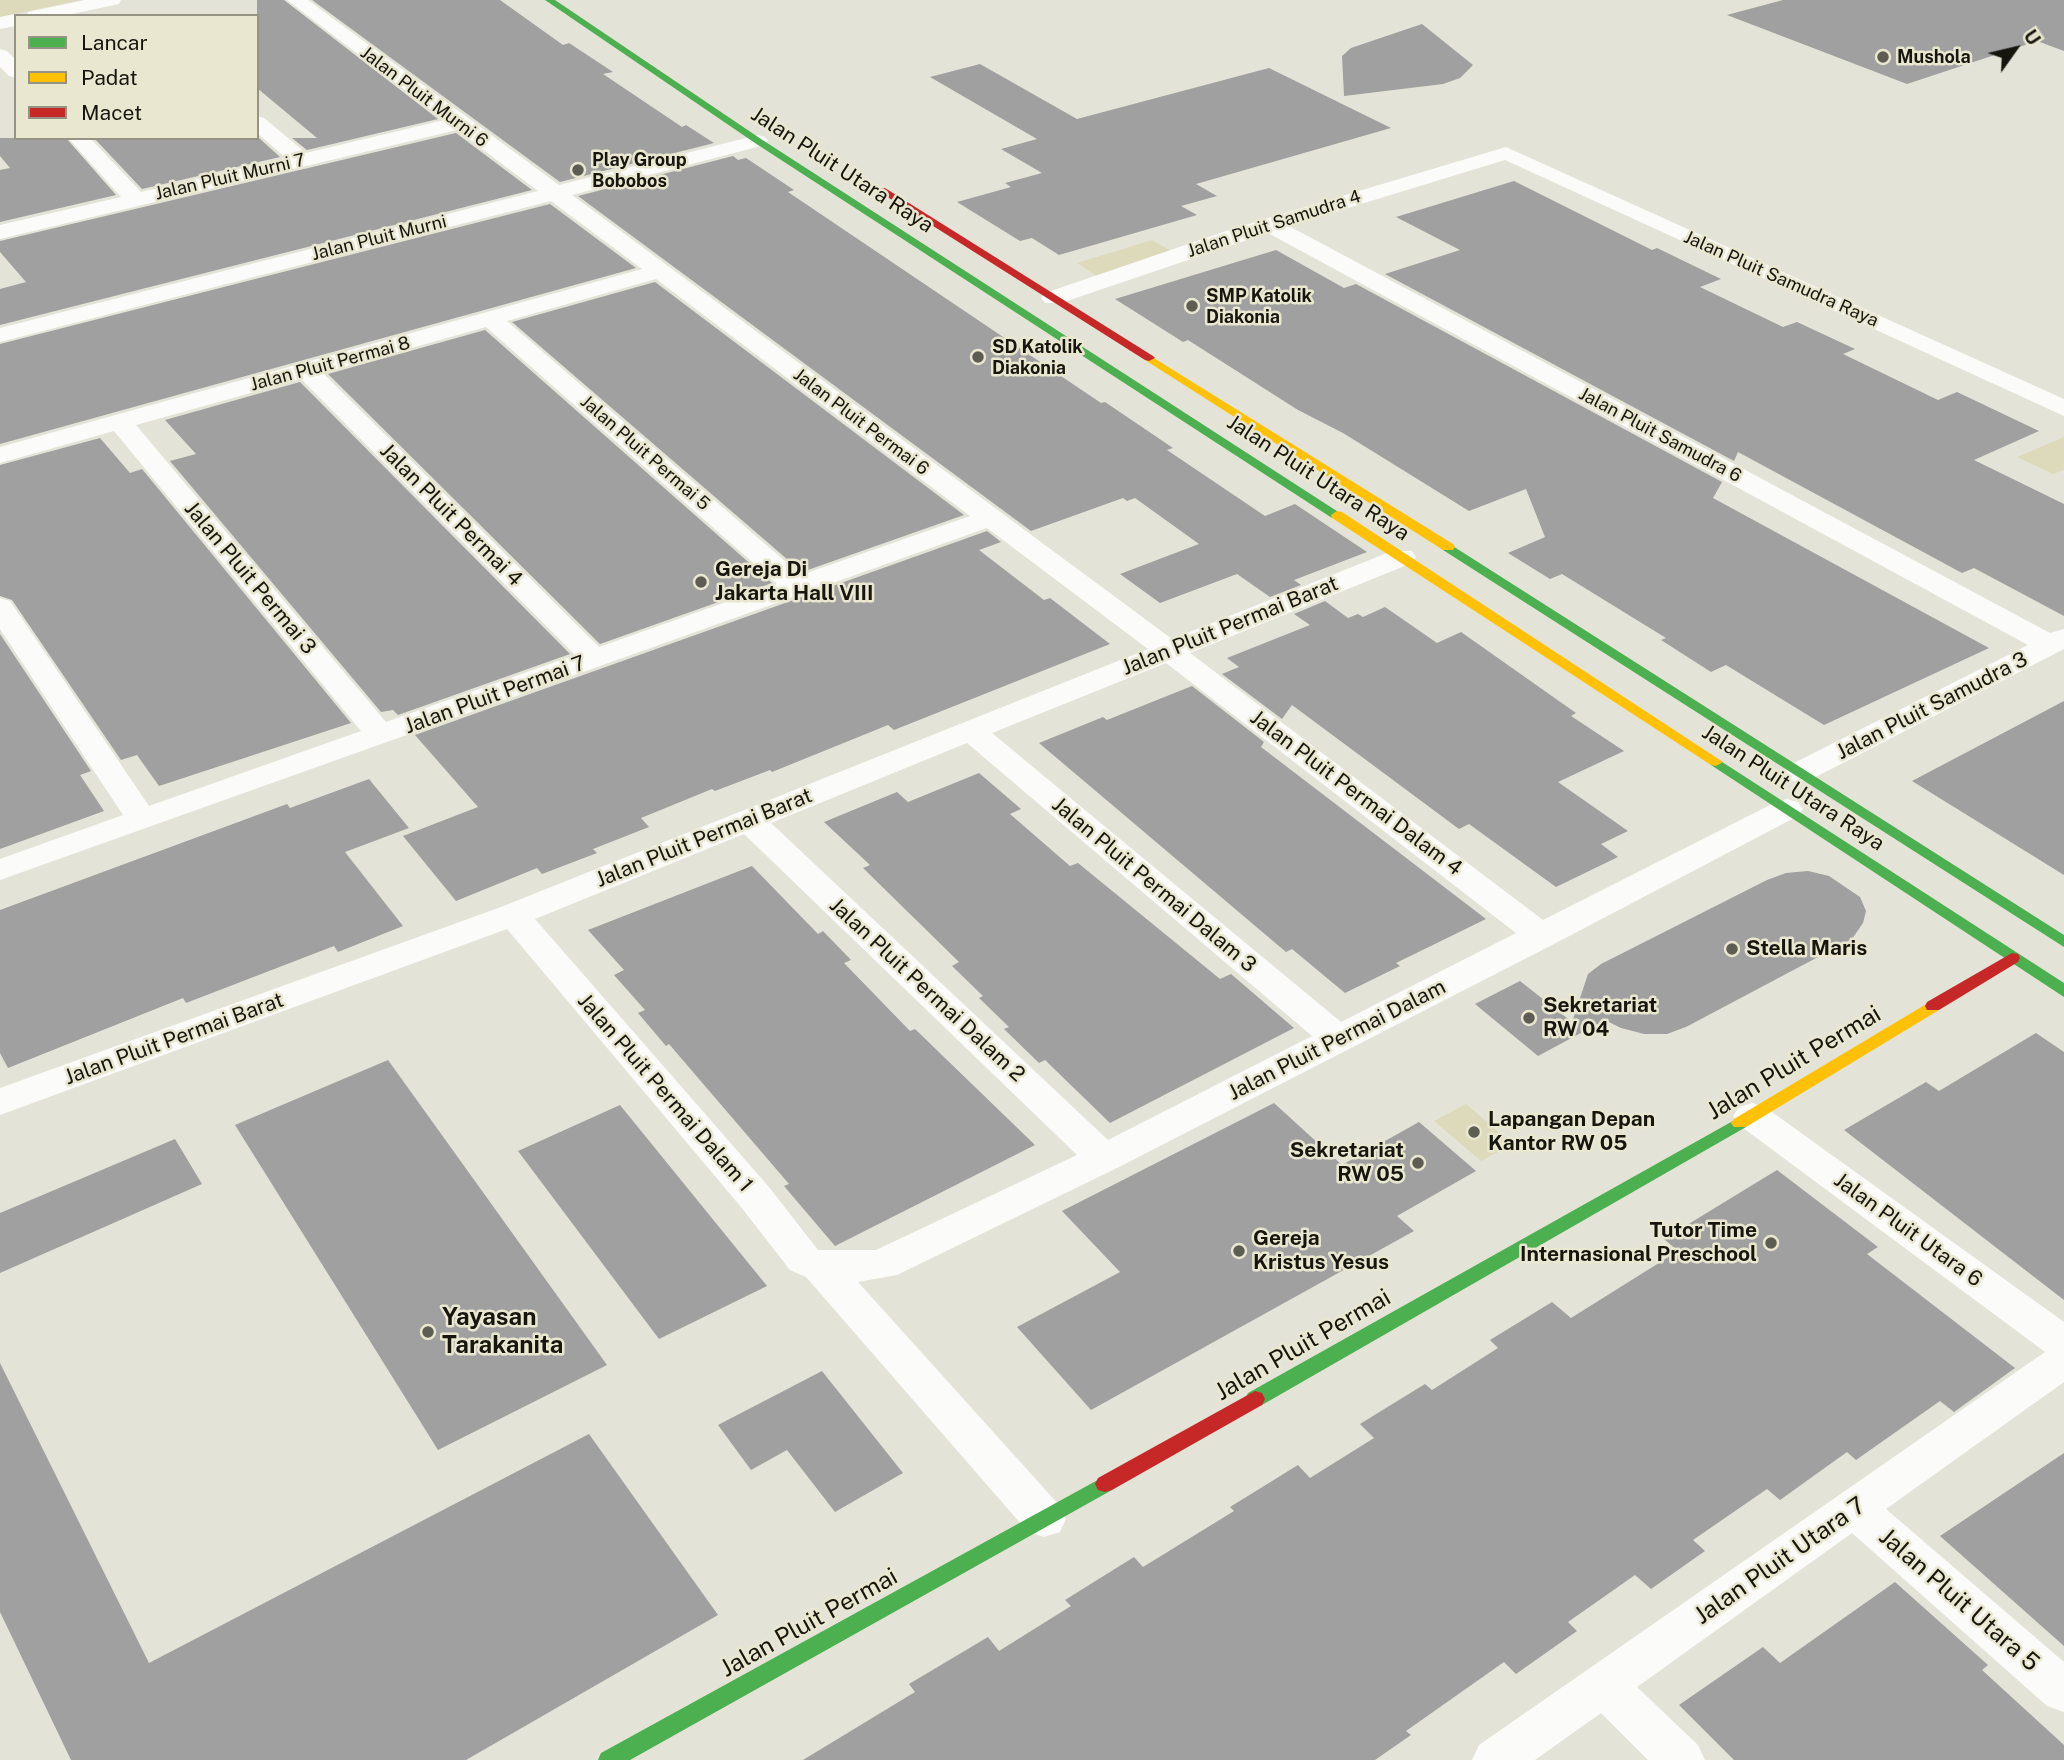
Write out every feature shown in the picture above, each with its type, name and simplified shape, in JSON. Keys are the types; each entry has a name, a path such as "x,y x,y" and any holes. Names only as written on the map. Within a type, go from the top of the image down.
{"street":[{"name":"Jalan Pluit Murni 6","path":"296,0 552,193"},
{"name":"Jalan Pluit Utara Raya","path":"549,0 763,144 1529,639 2064,991"},
{"path":"48,14 118,3"},
{"path":"610,40 631,35"},
{"path":"0,55 14,70"},
{"name":"Jalan Pluit Murni 7","path":"0,232 459,123"},
{"path":"259,124 302,160"},
{"path":"80,140 136,200"},
{"path":"763,144 789,141"},
{"name":"Jalan Pluit Murni","path":"0,335 552,193 763,144"},
{"name":"Jalan Pluit Samudra 4","path":"1052,298 1270,225 1497,154"},
{"name":"Jalan Pluit Samudra Raya","path":"1497,154 1519,156 2064,408"},
{"name":"Jalan Pluit Utara Raya","path":"876,186 1568,623 1799,773 2057,930"},
{"name":"Jalan Pluit Permai 6","path":"552,193 1169,651"},
{"name":"Jalan Pluit Samudra 6","path":"1270,225 2057,642"},
{"name":"Jalan Pluit Permai 8","path":"0,455 492,320 659,271"},
{"name":"Jalan Pluit Permai 5","path":"492,320 798,587"},
{"name":"Jalan Pluit Permai 4","path":"307,371 595,659"},
{"name":"Jalan Pluit Permai 3","path":"119,421 381,735"},
{"name":"Jalan Pluit Permai 7","path":"0,870 989,518"},
{"name":"Jalan Pluit Permai Barat","path":"0,1102 513,915 1402,557"},
{"path":"0,607 142,819"},
{"path":"1529,639 1568,623"},
{"name":"Jalan Pluit Samudra 3","path":"1799,773 2057,642"},
{"name":"Jalan Pluit Permai Dalam 4","path":"1169,651 1542,936"},
{"name":"Jalan Pluit Permai Dalam 3","path":"970,730 1339,1040"},
{"name":"Jalan Pluit Permai Dalam","path":"820,1266 859,1268 883,1264 1104,1158 1339,1040 1787,809"},
{"name":"Jalan Pluit Permai Dalam 2","path":"750,821 1104,1158"},
{"name":"Jalan Pluit Permai Dalam 1","path":"513,915 755,1197 804,1260 820,1266 1044,1518"},
{"name":"Jalan Pluit Permai","path":"609,1760 1044,1518 1752,1116 2012,958"},
{"name":"Jalan Pluit Utara 6","path":"1752,1116 2064,1344"},
{"name":"Jalan Pluit Utara 7","path":"1496,1760 2064,1360"},
{"name":"Jalan Pluit Utara 5","path":"1855,1509 2064,1691"},
{"path":"1604,1685 1681,1760"}],"shaded area":[{"path":"0,0 81,0 14,14 0,17"},
{"path":"1152,240 1178,255 1101,279 1077,263"},
{"path":"2064,437 2064,470 2053,474 2017,457"},
{"name":"Lapangan Depan Kantor RW 05","path":"1466,1104 1513,1144 1481,1161 1434,1121"}],"building":[{"path":"257,0 284,0 438,119 307,150 292,138 317,138 259,90"},
{"path":"312,0 500,0 563,45 569,43 613,72 603,74 682,127 686,125 714,143 560,182"},
{"path":"1783,0 2064,0 2064,51 2037,41 1907,84 1727,15"},
{"path":"1422,24 1473,65 1460,78 1443,84 1344,96 1342,56 1351,48"},
{"path":"980,64 1077,119 1269,68 1391,128 1196,184 1217,196 1181,206 1197,215 1059,255 1032,238 1020,241 957,202 1011,187 1005,183 1042,173 1001,149 1037,139 930,77"},
{"path":"456,133 532,190 0,325 0,289 26,282 0,252 0,241"},
{"path":"0,138 68,140 116,195 0,222 0,170 10,168 0,156"},
{"path":"259,138 280,157 142,189 96,140"},
{"path":"733,156 738,160 746,158 794,190 788,192 1101,403 1105,402 1173,448 1167,450 1265,516 1295,504 1367,552 1294,580 1301,585 1270,597 1237,574 1160,603 1120,574 1199,544 1135,498 1127,501 1123,498 1031,531 578,196"},
{"path":"1514,181 1652,250 1657,248 1721,279 1700,287 1783,327 1797,322 1855,349 1843,354 1938,400 1957,392 2039,431 1974,460 2064,504 2064,616 1974,568 1962,573 1738,452 1734,461 1385,274 1460,250 1396,217"},
{"path":"550,204 636,268 0,444 0,344"},
{"path":"1276,250 1344,288 1356,284 1722,482 1713,498 1989,648 1824,725 1726,665 1711,672 1661,640 1666,638 1562,574 1550,579 1508,553 1545,537 1526,489 1469,511 1343,433 1298,410 1188,340 1183,342 1115,299"},
{"path":"655,282 964,515 802,572 512,322"},
{"path":"485,330 772,583 600,644 328,374"},
{"path":"300,382 570,654 398,715 393,710 381,712 170,461 196,454 165,420"},
{"path":"100,438 130,473 142,469 351,723 159,786 137,755 121,760 12,600 0,596 0,465"},
{"path":"987,531 1001,542 979,550 1044,600 1050,598 1110,644 894,730 888,725 772,772 770,770 715,791 712,789 641,818 649,827 593,849 597,853 542,874 537,868 456,901 403,836 478,807 415,735"},
{"path":"1325,601 1348,618 1358,614 1363,617 1385,607 1437,643 1461,632 1576,713 1571,716 1624,751 1558,782 1628,831 1601,844 1618,857 1556,887 1469,824 1459,829 1292,705 1282,719 1222,674 1239,667 1227,658 1310,625 1294,614"},
{"path":"0,634 91,771 80,775 104,811 0,849"},
{"path":"1192,686 1264,742 1261,747 1486,919 1396,963 1400,966 1345,993 1292,949 1286,952 1039,743 1103,717 1107,720"},
{"path":"2064,701 2064,875 1912,781"},
{"path":"979,773 1021,809 1010,814 1070,866 1078,863 1220,979 1231,974 1294,1028 1110,1123 1045,1060 1039,1063 1004,1029 1009,1027 979,998 983,996 952,966 959,962 863,868 870,865 824,822 897,792 908,802"},
{"path":"369,779 409,828 345,852 403,926 338,952 334,946 186,1003 183,998 8,1068 0,1053 0,910 287,804 290,808"},
{"path":"752,866 818,934 823,931 851,960 844,963 910,1031 915,1029 1035,1145 835,1246 784,1186 789,1184 669,1044 666,1046 638,1013 645,1010 614,975 624,970 588,930"},
{"name":"Stella Maris","path":"1808,871 1829,876 1860,897 1866,911 1863,923 1852,939 1686,1027 1667,1034 1644,1034 1621,1028 1605,1020 1538,1056 1475,1004 1520,981 1572,1022 1588,974 1601,964 1767,880 1786,873"},
{"path":"2036,1033 2064,1052 2064,1300 1844,1130 1926,1082 1939,1091"},
{"path":"388,1060 607,1365 438,1450 235,1125"},
{"name":"Gereja Kristus Yesus","path":"1274,1103 1342,1165 1419,1122 1476,1171 1397,1216 1414,1231 1091,1410 1017,1327 1120,1272 1062,1211"},
{"path":"620,1105 767,1286 659,1339 518,1151"},
{"path":"175,1139 202,1184 0,1273 0,1213"},
{"path":"1777,1170 1878,1247 1867,1254 2015,1368 1954,1412 1940,1401 1856,1460 1847,1452 1780,1500 1767,1489 1693,1540 1705,1551 1651,1589 1635,1575 1568,1622 1577,1631 1516,1674 1504,1662 1406,1731 1411,1735 1375,1760 803,1760 915,1692 909,1684 988,1637 999,1651 1071,1606 1065,1600 1134,1557 1143,1567 1234,1511 1230,1507 1298,1465 1310,1478 1374,1438 1360,1424 1425,1384 1432,1390 1498,1348 1490,1340 1552,1302 1571,1318 1678,1251 1664,1239"},
{"path":"0,1363 149,1663 589,1434 718,1615 466,1760 71,1760 0,1612"},
{"path":"822,1371 903,1473 835,1512 787,1450 751,1470 718,1425"},
{"path":"2064,1453 2064,1646 1940,1536"},
{"path":"1895,1582 1988,1665 1982,1670 2064,1745 2064,1760 1734,1760 1679,1705 1763,1647 1780,1663"}],"traffic: fast":[{"path":"549,0 758,141 1337,515"},
{"path":"1448,547 2064,942"},
{"path":"1716,762 2064,991"},
{"path":"1255,1399 1740,1123"},
{"path":"609,1760 1105,1484"}],"traffic: slow":[{"path":"1149,358 1448,547"},
{"path":"1337,515 1716,762"},
{"path":"1740,1123 1933,1006"}],"traffic: jam":[{"path":"885,191 1149,358"},
{"path":"1933,1006 2012,958"},
{"path":"1105,1484 1255,1399"}],"place":[{"name":"Mushola","path":"1883,57"},
{"name":"Play Group Bobobos","path":"578,170"},
{"name":"SMP Katolik Diakonia","path":"1192,306"},
{"name":"SD Katolik Diakonia","path":"978,357"},
{"name":"Gereja Di Jakarta Hall VIII","path":"701,582"},
{"name":"Stella Maris","path":"1732,949"},
{"name":"Sekretariat RW 04","path":"1529,1018"},
{"name":"Lapangan Depan Kantor RW 05","path":"1474,1132"},
{"name":"Sekretariat RW 05","path":"1418,1163"},
{"name":"Tutor Time Internasional Preschool","path":"1771,1243"},
{"name":"Gereja Kristus Yesus","path":"1239,1251"},
{"name":"Yayasan Tarakanita","path":"428,1332"}]}
